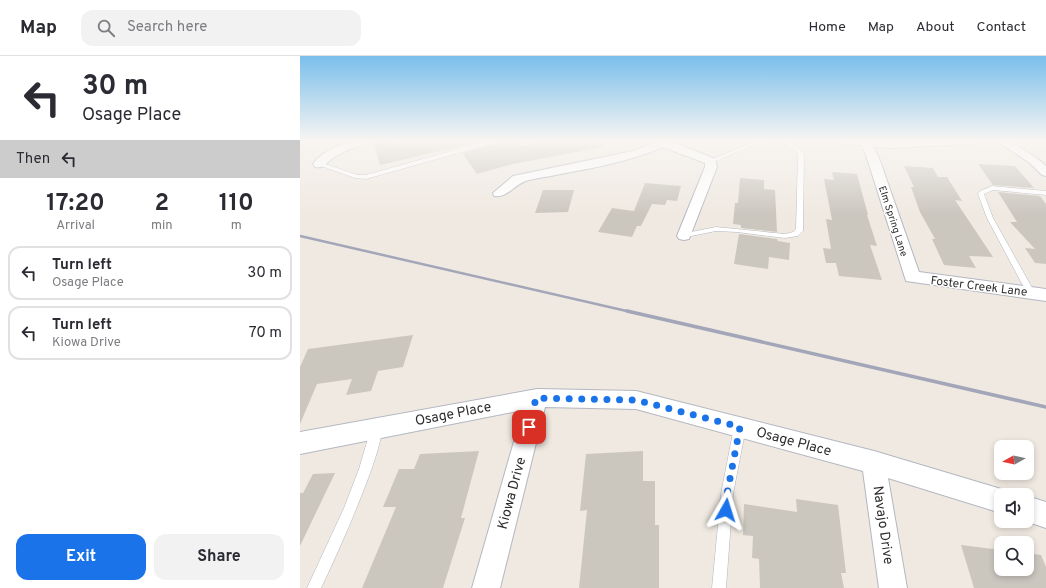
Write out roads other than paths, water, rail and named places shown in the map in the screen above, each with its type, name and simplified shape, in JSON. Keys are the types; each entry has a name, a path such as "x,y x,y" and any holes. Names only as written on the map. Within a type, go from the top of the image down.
{"street":[{"path":"499,193 518,179 585,165"},
{"path":"684,236 710,165"},
{"name":"Elm Spring Lane","path":"875,165 912,277"},
{"path":"1038,165 1046,172"},
{"name":"Foster Creek Lane","path":"912,277 1039,294"},
{"name":"Osage Place","path":"300,443 536,398 636,400 874,462 994,499"},
{"name":"Kiowa Drive","path":"486,588 536,398"},
{"name":"Navajo Drive","path":"874,462 893,588"},
{"path":"1034,511 1046,515"}],"lane":[{"path":"320,165 357,177 366,177 409,165"},
{"path":"684,236 716,229 785,236 795,234 800,229 801,165"},
{"path":"1039,294 990,218 981,194 982,192 992,188 1046,193"},
{"path":"719,588 727,494 740,427"},
{"path":"314,588 346,518 371,453 377,428"}],"railway":[{"path":"300,236 631,312"},
{"path":"627,311 1046,407"}]}
